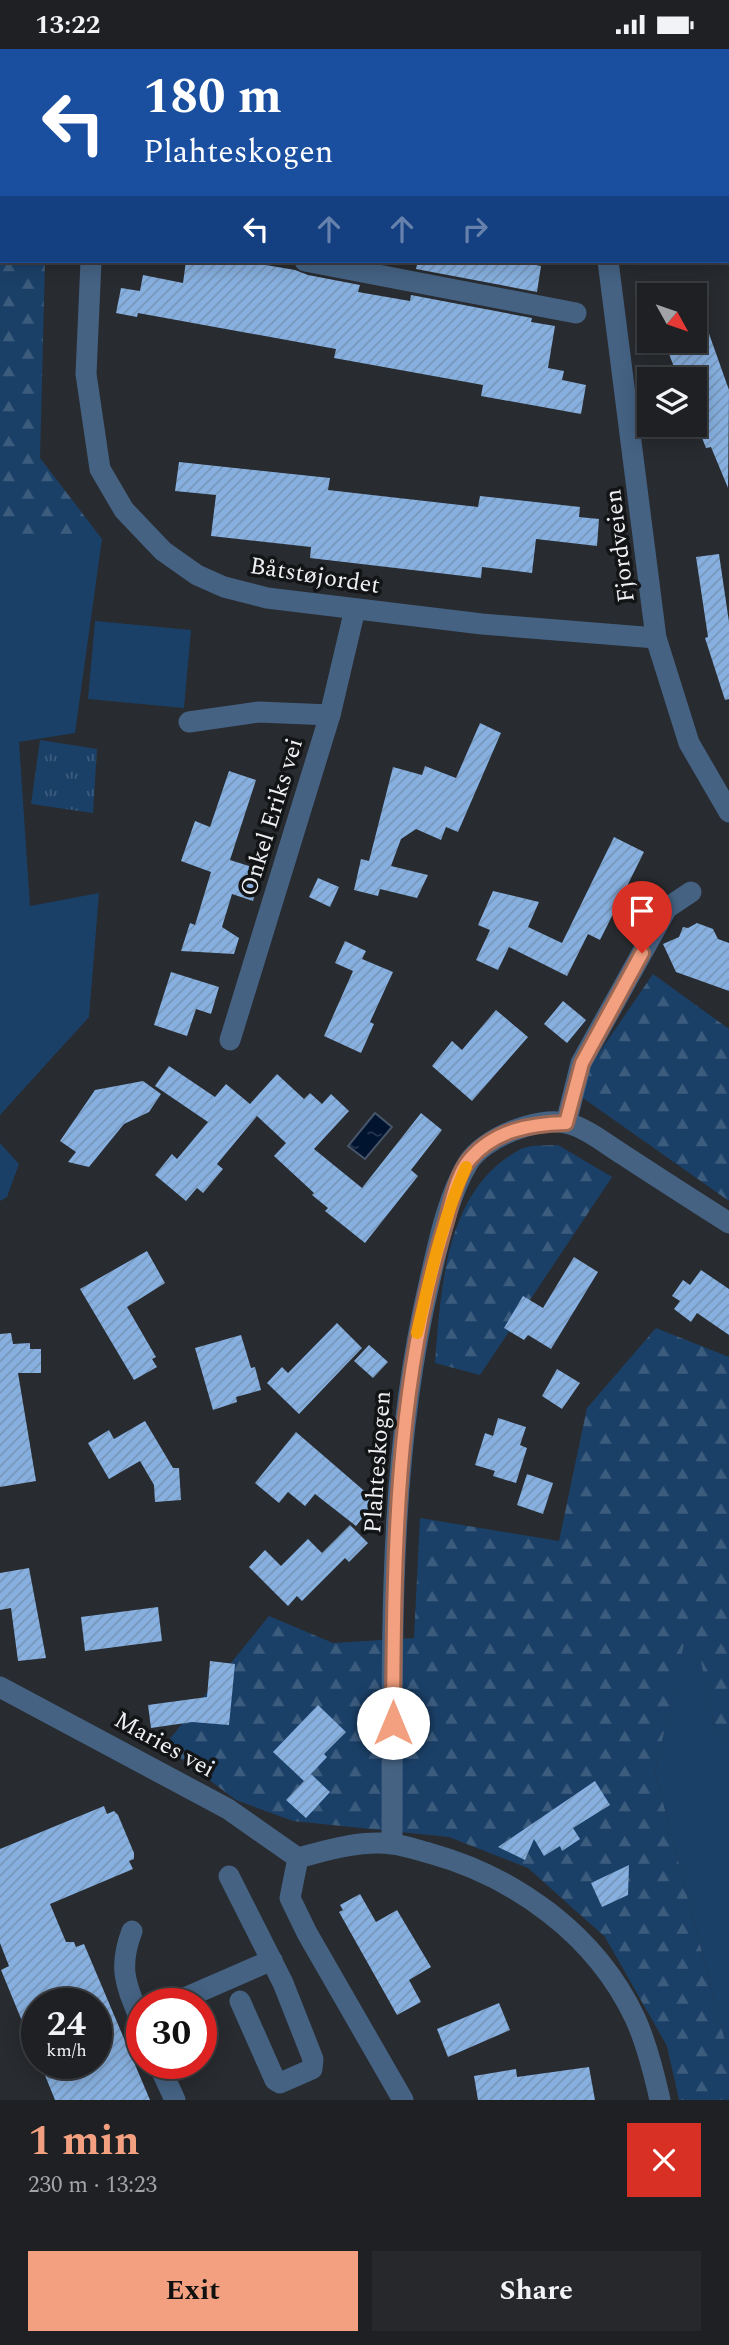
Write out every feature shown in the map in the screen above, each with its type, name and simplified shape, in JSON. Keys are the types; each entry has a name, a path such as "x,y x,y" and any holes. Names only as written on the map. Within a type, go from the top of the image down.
{"street":[{"name":"Båtstøjordet","path":"91,263 86,374 100,469 124,510 163,551 197,575 224,587 267,598 482,624 656,638"},
{"path":"315,263 576,313"},
{"name":"Fjordveien","path":"608,263 656,638 689,743 729,811"},
{"name":"Onkel Eriks vei","path":"230,1040 330,715 355,609"},
{"path":"189,722 259,712 330,715"},
{"path":"691,891 667,908 605,1019 582,1063 566,1123 729,1223"},
{"name":"Plahteskogen","path":"392,1843 393,1593 404,1416 415,1344 433,1265 456,1189 469,1160 495,1137 534,1124 566,1123"},
{"name":"Maries vei","path":"0,1687 228,1809 298,1858"},
{"path":"403,2100 290,1898 298,1858 334,1848 392,1843 446,1858 486,1874 530,1899 580,1939 608,1973 635,2018 660,2100"},
{"path":"229,1876 272,1960 313,2059 312,2069 286,2082 275,2080 240,2001"},
{"path":"128,1988 122,1974 125,1950 132,1931"},
{"path":"208,1988 272,1960"},
{"path":"165,2079 175,2100"}],"green space":[{"path":"0,263 45,263 40,458 102,539 0,539"},
{"path":"0,539 102,539 75,733 19,742 30,906 99,893 89,1017 0,1115"},
{"path":"95,621 191,630 184,708 88,699"},
{"path":"40,740 97,749 93,813 31,804"},
{"path":"653,974 729,1029 729,1201 573,1091"},
{"path":"0,1143 19,1164 7,1197 0,1201"},
{"path":"558,1145 612,1177 480,1375 435,1363 440,1303 452,1243 462,1214 476,1188 496,1166 521,1149"},
{"path":"656,1328 729,1357 729,1741 714,1725 691,1613 655,1772 729,2056 729,2100 679,2100 667,2046 605,1937 528,1868 449,1837 293,1821 236,1800 164,1746 269,1616 333,1643 414,1638 420,1518 559,1541 587,1408"},
{"path":"691,1611 714,1725 729,1741 729,2056 655,1772"}],"water":[{"path":"375,1113 392,1127 365,1159 348,1146"}],"building":[{"path":"186,263 255,263 360,285 358,292 410,301 411,295 532,318 531,322 555,326 548,368 564,371 562,380 586,385 581,414 481,396 483,385 334,358 336,349 138,313 137,317 116,313 121,288 140,291 143,275 183,283"},
{"path":"418,263 526,263 541,266 537,292 416,269"},
{"path":"707,328 729,390 728,488 711,447 706,448 702,437 707,437 707,367 674,367 669,353 707,353"},
{"path":"179,462 330,478 328,490 478,507 480,496 580,507 579,517 599,519 597,546 536,539 532,573 482,567 481,578 310,558 311,547 211,536 216,495 175,491"},
{"path":"719,554 729,622 729,699 725,700 705,638 708,637 696,557"},
{"path":"480,723 501,733 458,832 446,827 441,840 416,829 401,839 391,866 428,875 417,898 380,889 378,896 354,890 361,859 369,861 393,767 422,775 425,766 456,778"},
{"path":"229,771 256,780 230,860 262,870 253,901 232,894 222,927 239,938 234,954 181,951 190,923 195,925 211,872 181,861 195,821 210,827"},
{"path":"614,837 644,852 600,940 588,934 567,976 509,947 498,970 476,960 490,930 478,925 493,891 539,902 528,927 562,943"},
{"path":"318,878 339,887 330,907 309,897"},
{"path":"697,923 713,929 718,939 729,943 729,991 676,972 663,944 679,937 683,927 688,928"},
{"path":"345,941 366,951 362,959 393,972 370,1022 374,1024 361,1053 324,1036 353,971 335,963"},
{"path":"171,972 219,987 211,1014 196,1009 187,1036 154,1025"},
{"path":"563,1001 586,1020 567,1043 544,1024"},
{"path":"496,1010 528,1037 472,1101 432,1066 452,1041 462,1050"},
{"path":"169,1066 215,1097 226,1084 250,1104 277,1074 304,1099 310,1093 322,1104 331,1094 349,1111 314,1149 362,1188 421,1113 442,1130 411,1170 418,1176 365,1243 325,1211 328,1208 274,1156 286,1143 257,1116 217,1164 223,1169 203,1193 197,1188 186,1201 155,1175 172,1154 177,1159 208,1122 155,1086"},
{"path":"143,1081 161,1094 149,1112 124,1124 89,1167 68,1162 76,1152 60,1141 95,1090"},
{"path":"147,1251 165,1283 127,1307 156,1357 152,1359 157,1367 134,1380 80,1289"},
{"path":"574,1257 598,1272 551,1349 528,1335 524,1340 504,1328 523,1296 543,1308"},
{"path":"701,1270 729,1289 729,1335 697,1313 691,1322 674,1309 680,1301 672,1296 683,1280 690,1285"},
{"path":"337,1323 362,1348 299,1414 267,1383 282,1367 288,1373"},
{"path":"11,1333 13,1344 30,1343 30,1349 41,1349 41,1373 18,1373 36,1481 0,1487 0,1334"},
{"path":"241,1335 251,1368 255,1367 261,1390 236,1397 237,1402 213,1410 195,1348"},
{"path":"369,1345 388,1362 373,1378 354,1361"},
{"path":"557,1369 580,1383 562,1409 542,1396"},
{"path":"498,1418 526,1427 520,1445 527,1448 516,1483 493,1476 495,1471 475,1465 485,1433 493,1436"},
{"path":"145,1421 173,1468 179,1468 181,1500 155,1502 154,1485 140,1461 109,1479 88,1443 109,1430 114,1439"},
{"path":"296,1432 376,1501 356,1526 315,1494 305,1506 288,1492 279,1503 255,1483"},
{"path":"527,1474 553,1483 543,1514 517,1505"},
{"path":"350,1525 368,1543 349,1562 345,1558 302,1601 297,1596 288,1606 249,1567 265,1550 281,1566 308,1539 322,1553"},
{"path":"29,1568 46,1658 18,1661 11,1608 0,1610 0,1573"},
{"path":"158,1607 162,1641 85,1651 81,1617"},
{"path":"210,1661 235,1664 229,1725 192,1722 151,1728 148,1705 207,1697"},
{"path":"318,1705 346,1732 324,1754 327,1757 311,1774 330,1792 306,1818 286,1800 304,1781 273,1752"},
{"path":"595,1781 610,1805 573,1828 580,1839 562,1851 560,1846 544,1856 534,1839 525,1860 498,1847"},
{"path":"104,1806 107,1814 114,1811 118,1815 134,1853 134,1859 129,1861 133,1869 50,1904 66,1942 74,1942 76,1947 84,1944 103,1988 21,1988 21,2019 1,1970 9,1966 0,1943 0,1849"},
{"path":"629,1865 628,1895 602,1907 591,1883"},
{"path":"360,1894 376,1922 397,1910 431,1967 409,1980 421,2002 397,2015 339,1912 343,1910 340,1905"},
{"path":"499,2003 510,2030 448,2057 437,2029"},
{"path":"112,2010 126,2043 126,2079 141,2079 150,2100 55,2100 46,2079 112,2079"},
{"path":"589,2067 595,2100 478,2100 474,2076 516,2069 517,2077"}],"slow traffic":[{"path":"417,1333 433,1265 456,1189 466,1167"}],"route":[{"path":"393,1723 393,1593 404,1416 415,1344 433,1265 456,1189 469,1160 495,1137 534,1124 566,1123 582,1063 642,953"}]}
